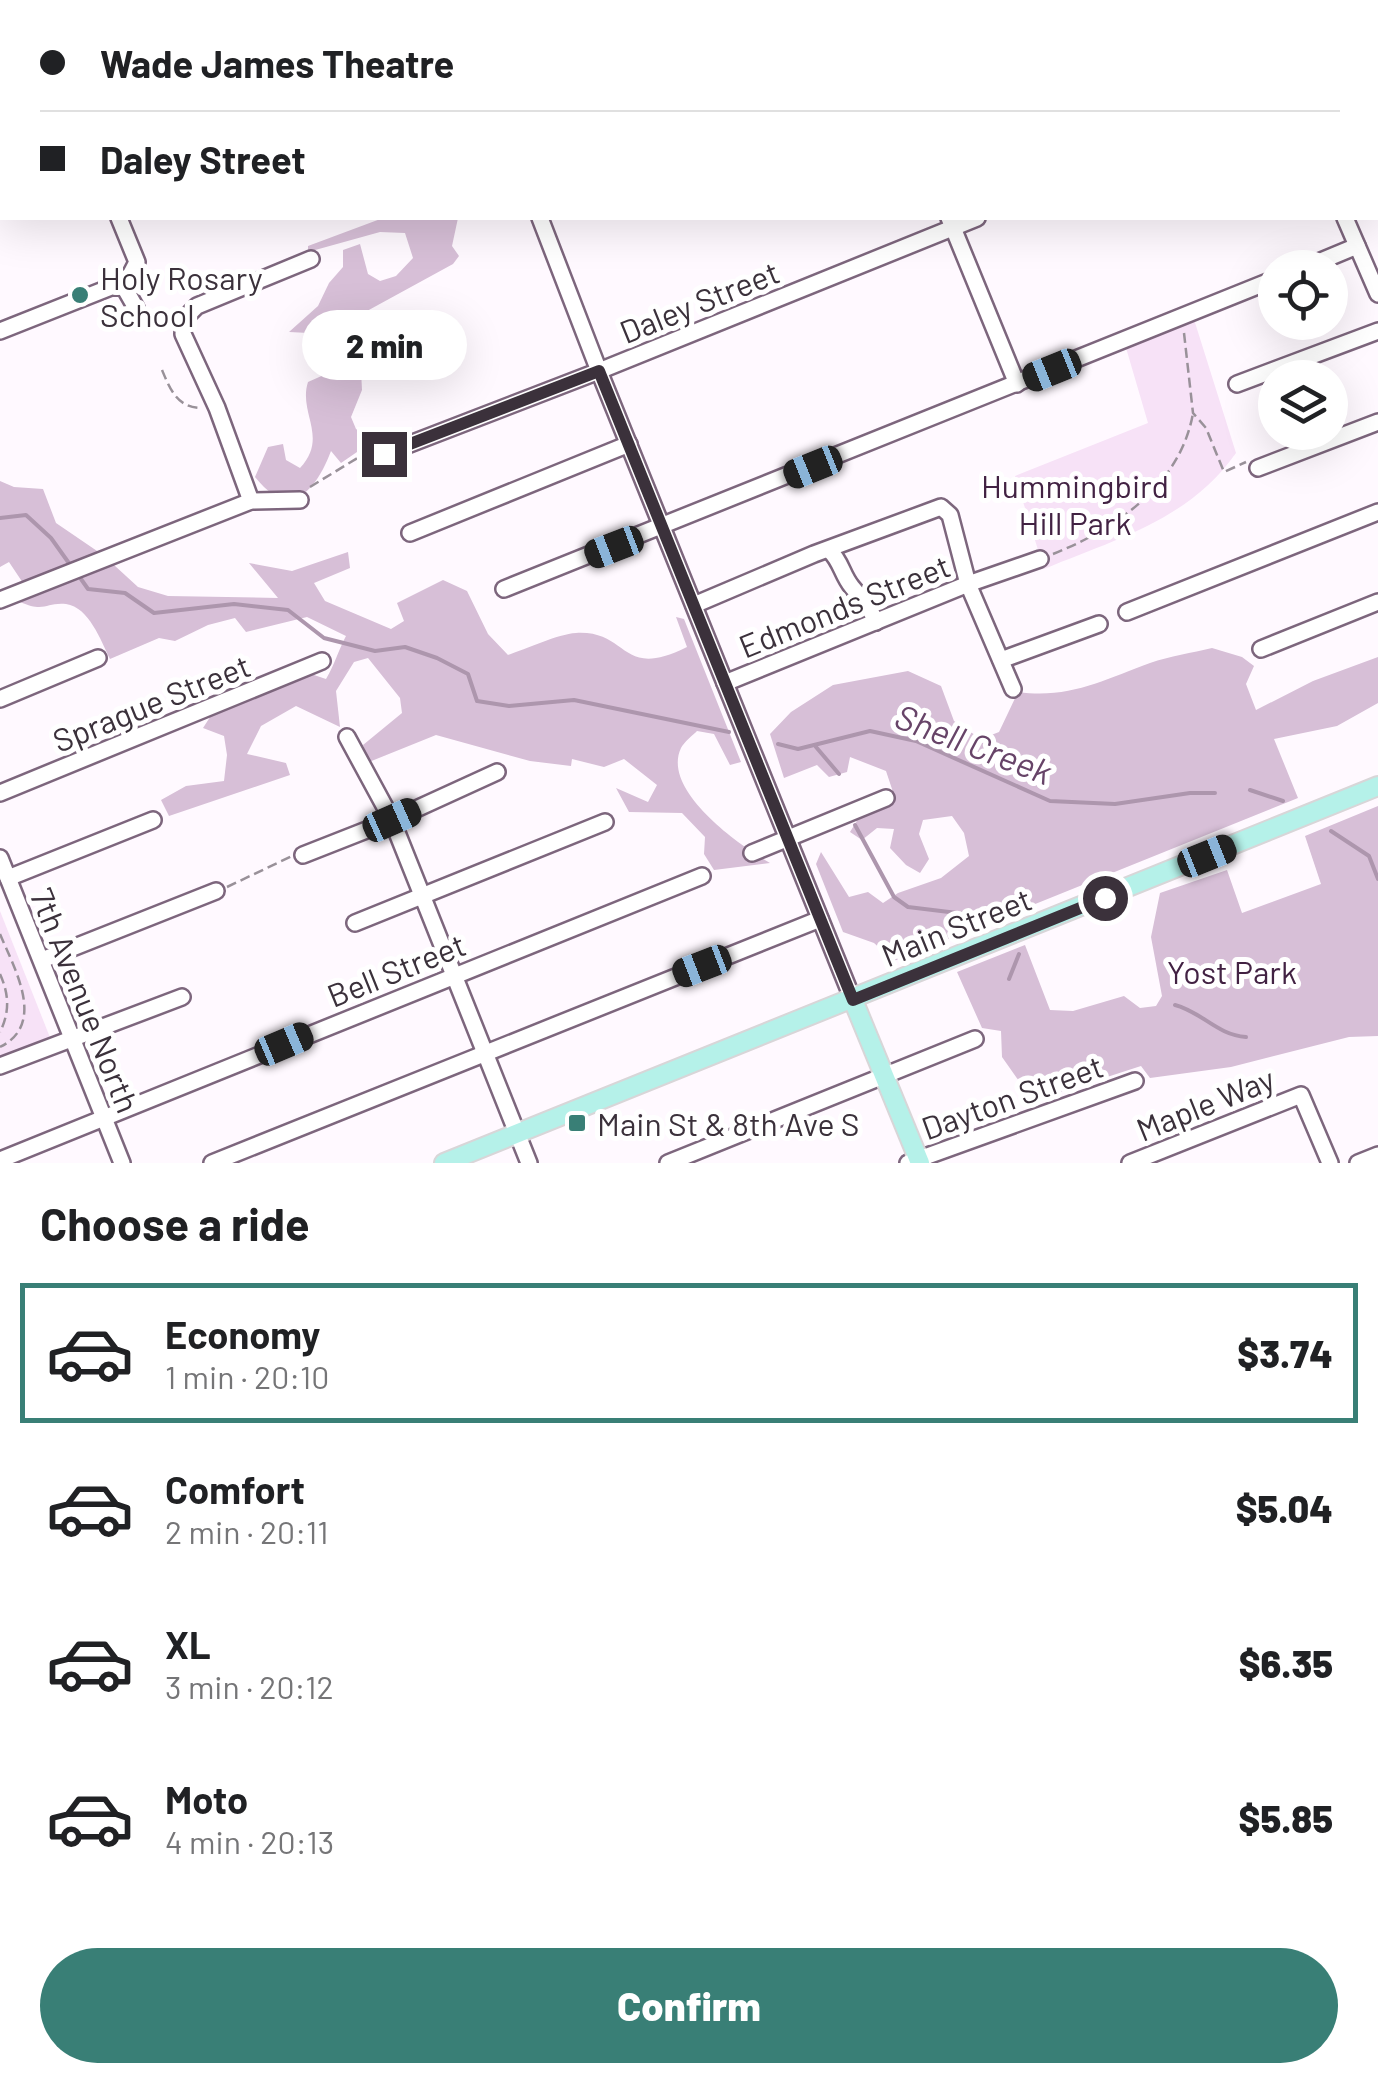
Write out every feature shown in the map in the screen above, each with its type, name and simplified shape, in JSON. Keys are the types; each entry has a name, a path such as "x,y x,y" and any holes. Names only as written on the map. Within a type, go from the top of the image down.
{"main road":[{"name":"Main Street","path":"444,1163 853,1000 1073,919 1378,786"},
{"path":"853,1000 915,1162"}],"street":[{"path":"120,220 137,262 124,287"},
{"path":"541,220 853,1000"},
{"path":"1346,220 1378,294"},
{"path":"951,222 1017,384"},
{"name":"Daley Street","path":"384,454 599,371 951,222"},
{"path":"1347,250 1357,246"},
{"path":"251,501 217,408 182,334 184,319 197,306 311,258"},
{"path":"0,331 111,287 124,287"},
{"path":"124,287 136,308"},
{"path":"504,589 1258,287"},
{"path":"1237,384 1378,331"},
{"path":"1258,468 1378,422"},
{"path":"410,533 629,444"},
{"path":"0,600 251,501 300,500"},
{"path":"694,604 940,507 950,515 968,584 1013,690"},
{"path":"1127,612 1378,512"},
{"path":"830,550 852,587 868,602 876,622"},
{"name":"Edmonds Street","path":"725,682 1040,559"},
{"path":"1261,649 1378,602"},
{"path":"1001,660 1100,624"},
{"path":"0,699 98,658"},
{"name":"Sprague Street","path":"0,793 322,661"},
{"path":"347,737 392,820 529,1163"},
{"path":"304,855 497,772"},
{"path":"752,853 886,798"},
{"path":"8,878 153,820"},
{"path":"354,923 605,822"},
{"name":"7th Avenue North","path":"0,858 122,1163"},
{"name":"Bell Street","path":"0,1160 702,876"},
{"path":"42,960 216,892"},
{"path":"212,1163 820,919"},
{"path":"0,1066 182,997"},
{"path":"668,1163 974,1040"},
{"name":"Dayton Street","path":"915,1162 1135,1081"},
{"name":"Maple Way","path":"1130,1163 1301,1095 1330,1163"},
{"path":"1358,1163 1378,1154"}],"path":[{"path":"1040,559 1093,538 1118,522 1140,503 1180,456 1193,413 1184,316"},
{"path":"162,370 174,397 191,408 217,408"},
{"path":"1193,413 1206,428 1224,472 1253,459 1258,468"},
{"path":"300,500 312,484 334,475 364,454"},
{"path":"216,892 285,857 300,852 304,855"},
{"path":"0,934 23,992 25,1013 16,1037 0,1048"},
{"path":"0,974 8,1012 0,1032"}],"green space":[{"path":"378,220 458,220 452,246 459,256 453,264 367,311 339,335 315,324 309,333 289,332 318,306 329,283 343,267 343,250 360,244 368,274 380,281 396,276 413,258 405,233 380,232 308,252 308,246"},
{"name":"Hummingbird Hill Park","path":"1192,313 1236,453 1217,476 1174,511 1124,537 1044,569 1015,476 1148,423 1124,341"},
{"path":"361,370 362,390 351,417 356,429 373,441 341,463 331,451 318,478 300,496 290,499 268,490 255,477 268,447 283,444 286,460 300,468 308,457 313,435 307,404 308,382 326,374"},
{"path":"0,481 14,487 43,489 56,523 100,553 23,583 9,562 0,567"},
{"path":"348,552 350,568 314,583 325,601 391,629 404,621 397,603 443,580 467,591 488,634 508,655 576,633 607,639 636,657 665,656 687,647 676,617 684,619 741,762 730,765 714,734 697,731 681,748 678,764 682,781 692,798 723,830 770,863 714,870 704,854 705,837 682,813 629,812 616,788 648,802 657,785 624,759 604,767 572,759 571,766 530,761 436,735 369,762 363,745 402,713 400,698 368,658 354,662 336,691 340,727 296,706 261,726 247,754 286,763 290,775 169,816 161,800 186,786 224,781 224,736 203,728 214,711 305,672 326,679 346,636 307,617 246,632 235,618 208,625 175,641 159,638 110,659 93,626 74,606 35,607 20,602 114,565 138,587 168,596 278,598 249,563 292,571"},
{"path":"1212,648 1242,657 1254,666 1246,684 1256,710 1313,681 1378,657 1378,703 1337,726 1274,739 1298,798 894,961 874,943 843,932 816,864 821,852 849,897 868,892 883,903 898,893 941,878 969,856 964,833 952,816 923,820 919,834 929,859 920,873 890,848 894,829 877,828 862,840 850,832 858,819 894,795 886,771 850,757 847,772 829,777 817,765 784,778 770,734 791,712 833,685 908,671 941,686 954,721 981,739 999,732 1018,692 1070,690"},
{"name":"Yost Park","path":"1378,806 1378,1036 1349,1037 1231,1067 1150,1078 1141,1066 1033,1101 1002,1057 1001,1031 982,1028 957,972 1025,945 1050,1010 1073,1011 1124,996 1140,1008 1156,1006 1162,996 1151,937 1160,893 1227,870 1242,913 1321,884 1305,836"},
{"path":"0,911 51,1040 0,1060"}],"waterway":[{"name":"Shell Creek","path":"0,518 26,515 51,538 71,566"},
{"name":"Shell Creek","path":"81,579 88,589 125,593 154,613 234,604 288,610 324,638 375,651 405,647 437,658 468,674 477,701 509,706 574,700 729,732"},
{"name":"Shell Creek","path":"778,744 798,749 870,731 916,741 1050,801 1115,804 1215,793"},
{"path":"816,747 839,774"},
{"name":"Shell Creek","path":"1250,790 1283,801"},
{"path":"855,825 894,897 908,907 982,916"},
{"name":"Shell Creek","path":"1331,831 1369,856 1378,879"},
{"path":"1009,979 1019,954"},
{"path":"1175,1005 1226,1032 1246,1037"}],"place":[{"name":"Holy Rosary School","path":"80,295"},
{"name":"Main St & 8th Ave S","path":"577,1123"}],"route":[{"path":"384,454 599,371 853,1000 1105,898"}]}
